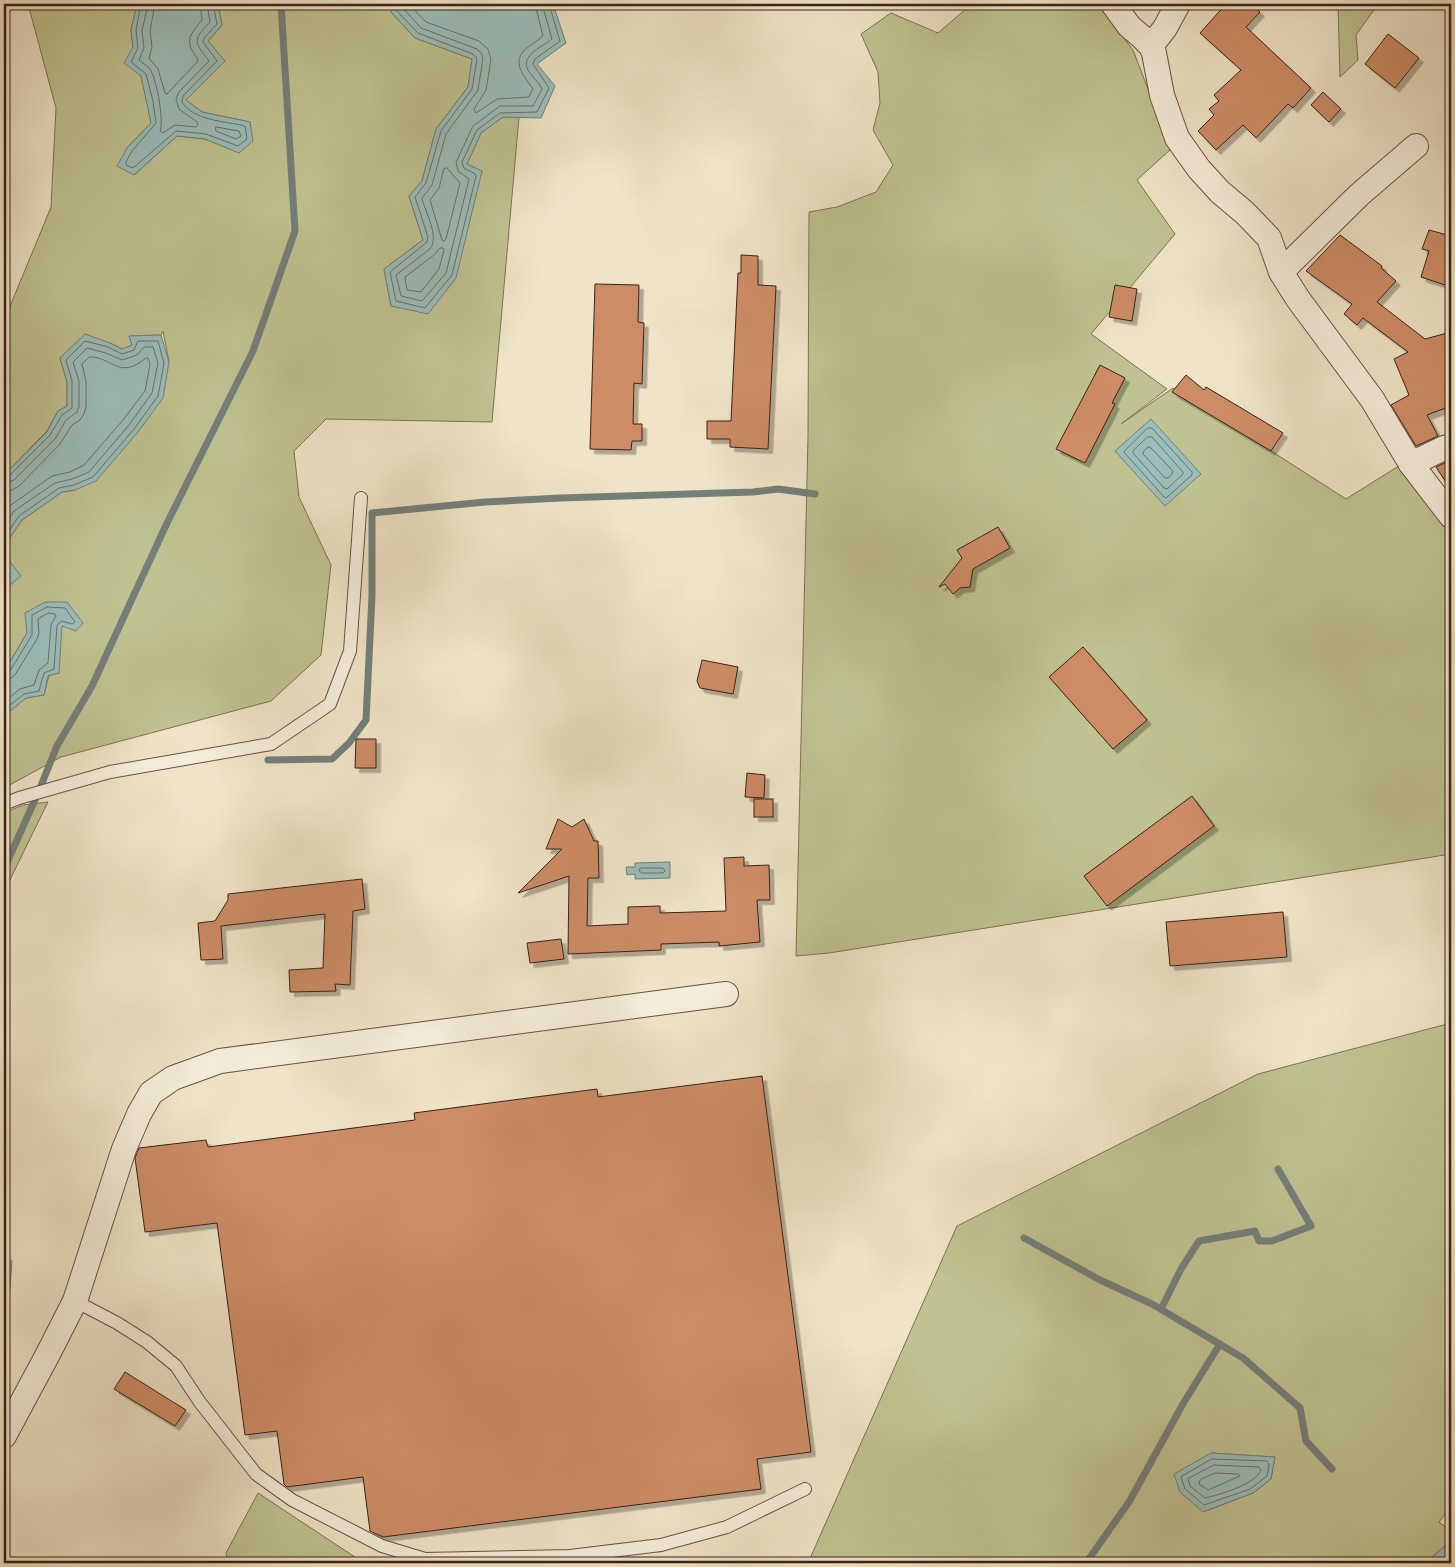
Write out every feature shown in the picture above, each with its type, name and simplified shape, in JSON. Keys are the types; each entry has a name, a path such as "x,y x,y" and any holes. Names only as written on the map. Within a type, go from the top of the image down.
{"street":[{"path":"1113,4 1129,26 1151,46 1162,96 1177,138 1199,169 1220,192 1245,213 1269,238 1281,272 1298,299 1372,399 1411,464 1451,516"},
{"path":"1151,46 1165,28 1178,4"},
{"path":"1281,272 1358,195 1416,146"},
{"path":"1411,464 1451,446"},
{"path":"4,1436 74,1301 124,1149 139,1114 151,1093 173,1078 220,1062 726,994"}],"lane":[{"path":"4,804 110,772 272,744 330,704 350,652 362,498"},
{"path":"74,1301 117,1323 147,1342 176,1366 198,1401 256,1474 292,1500 382,1546 425,1558 570,1556 661,1545 727,1527 805,1489"}],"green space":[{"path":"28,4 137,4 131,30 133,47 148,102 151,123 127,148 134,175 177,136 205,139 239,152 250,122 202,112 186,100 224,61 208,41 222,25 218,4 390,4 391,12 415,38 472,59 468,87 436,129 422,181 409,196 423,240 384,269 391,306 482,172 467,164 481,133 503,117 519,117 492,422 326,419 294,451 299,497 331,565 321,655 271,701 61,757 4,788 4,716 26,698 44,695 67,602 27,633 4,672 4,590 20,576 8,559 5,544 22,520 62,492 75,490 169,362 163,331 161,335 130,336 132,346 122,349 110,343 60,358 67,382 67,406 58,411 47,431 4,475 4,321 51,207 56,108"},
{"path":"996,4 1098,4 1133,50 1171,149 1137,180 1175,234 1091,334 1167,389 1121,424 1173,388 1346,499 1413,457 1451,514 1451,854 829,953 796,956 808,436 809,212 837,207 876,192 893,165 873,130 880,103 878,72 861,34 891,13 938,33 967,8"},
{"path":"1338,4 1372,4 1376,7 1356,35 1358,60 1340,77"},
{"path":"48,802 4,892 4,813 23,805"},
{"path":"1451,1023 1451,1514 1447,1512 1439,1522 1451,1531 1451,1540 1426,1563 808,1563 957,1226 1258,1074","holes":["1211,1453 1275,1457 1271,1479 1253,1493 1203,1512"]},
{"path":"258,1493 364,1563 228,1563 226,1553"}],"water":[{"path":"137,4 218,4 222,25 208,41 225,61 186,100 202,112 250,122 253,141 239,153 205,139 177,136 134,175 117,166 127,148 151,123 141,76 124,63 133,47 131,30"},
{"path":"390,4 553,4 566,43 537,64 555,86 541,118 503,117 481,133 467,164 482,171 456,278 428,314 391,306 384,269 423,240 409,196 422,181 436,129 468,87 472,59 415,38 391,12"},
{"path":"85,334 122,349 132,345 129,336 161,335 169,362 163,398 138,432 96,481 75,490 62,492 22,520 5,545 8,559 21,576 4,590 4,475 47,432 58,411 67,406 67,382 60,358"},
{"path":"1151,419 1201,474 1165,506 1115,451"},
{"path":"45,602 67,602 83,623 76,631 62,626 59,673 48,676 44,695 26,698 4,716 4,672 27,633 25,613"},
{"path":"670,862 670,878 635,879 635,874 627,875 626,867 635,867 635,863"},
{"path":"4,1256 12,1261 8,1313 4,1321"},
{"path":"1211,1453 1275,1457 1271,1479 1253,1493 1203,1512 1180,1492 1174,1474"},
{"path":"1451,1540 1451,1560 1447,1563 1426,1563"}],"building":[{"path":"1226,4 1251,4 1260,12 1246,27 1311,88 1293,108 1288,104 1256,138 1243,125 1216,150 1198,131 1214,115 1209,109 1219,101 1214,95 1241,70 1200,33"},
{"path":"1388,34 1419,58 1395,88 1365,64"},
{"path":"1323,92 1341,109 1329,122 1311,105"},
{"path":"1429,230 1451,236 1451,287 1421,277 1429,251 1422,249"},
{"path":"1340,235 1382,266 1381,268 1396,281 1377,302 1425,339 1451,332 1451,406 1427,415 1438,436 1416,446 1391,405 1409,395 1394,359 1408,352 1363,318 1357,325 1344,314 1352,304 1306,271"},
{"path":"741,255 758,256 758,285 776,286 768,449 730,447 730,439 707,439 707,421 731,421 738,273 741,273"},
{"path":"595,284 639,285 638,322 644,323 642,384 634,383 633,424 642,424 642,441 632,441 631,450 590,449"},
{"path":"1115,285 1137,289 1132,321 1109,317"},
{"path":"1100,365 1125,378 1112,403 1115,404 1085,463 1056,449"},
{"path":"1186,375 1204,390 1206,387 1283,433 1271,451 1172,392"},
{"path":"1451,460 1451,490 1436,467"},
{"path":"998,527 1010,548 973,569 970,587 960,588 953,594 945,584 939,587 962,558 957,550"},
{"path":"1083,647 1147,720 1113,749 1049,677"},
{"path":"702,660 738,667 733,694 700,688 697,681"},
{"path":"356,739 376,739 376,768 355,768"},
{"path":"747,773 765,775 764,798 745,797"},
{"path":"1192,796 1214,826 1107,906 1084,876"},
{"path":"754,799 773,799 773,817 754,817"},
{"path":"558,819 572,827 584,819 594,841 598,841 599,878 588,878 587,926 628,924 628,907 660,906 660,913 726,911 724,858 744,857 744,866 769,865 770,900 757,900 760,942 719,946 719,942 661,944 661,950 568,954 569,876 518,893 562,849 546,849"},
{"path":"362,879 365,909 353,911 350,985 335,984 336,991 290,992 289,970 323,968 325,914 221,926 223,959 201,960 198,923 215,921 228,900 228,894"},
{"path":"1283,912 1287,957 1170,966 1166,922"},
{"path":"561,939 564,959 530,963 527,943"},
{"path":"762,1076 811,1452 757,1459 761,1489 383,1537 370,1531 363,1477 287,1487 284,1484 277,1431 245,1435 217,1223 145,1232 135,1158 139,1148 206,1140 208,1147 415,1120 414,1113 597,1089 598,1097"},
{"path":"125,1372 186,1410 175,1426 114,1389"}],"waterway":[{"path":"4,869 57,746 92,686 167,523 253,351 295,231 281,4"},
{"path":"268,760 332,759 349,743 366,720 372,596 372,513 485,502 560,498 753,492 778,489 815,494"},
{"path":"1161,1309 1181,1269 1199,1241 1255,1231 1259,1241 1272,1241 1311,1226 1278,1169"},
{"path":"1024,1238 1100,1280 1152,1304 1243,1358 1300,1408 1306,1441 1332,1469"},
{"path":"1086,1563 1129,1502 1184,1402 1220,1344"}]}
